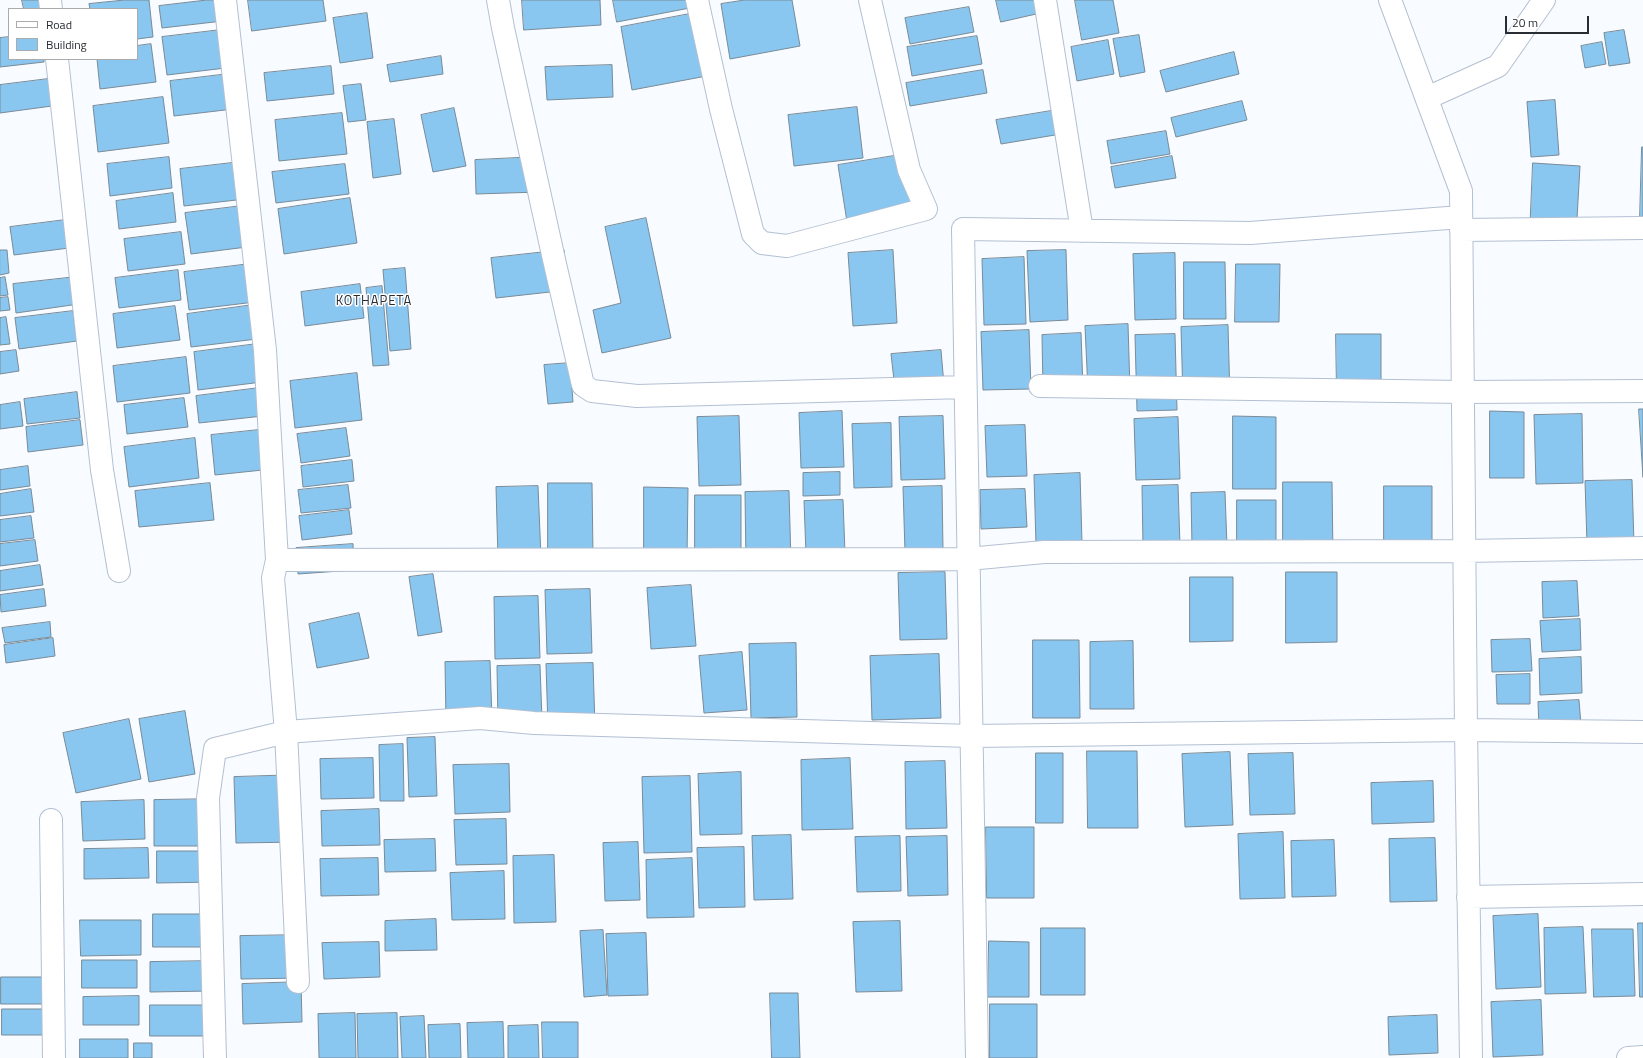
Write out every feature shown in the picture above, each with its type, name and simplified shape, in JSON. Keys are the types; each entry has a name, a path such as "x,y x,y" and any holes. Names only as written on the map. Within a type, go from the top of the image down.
{"street":[{"path":"225,0 265,350 277,560 273,578 286,732 298,982"},
{"path":"498,0 553,256 583,385 592,391 637,396 965,387"},
{"path":"697,0 721,109 753,234 762,243 787,246 926,209 909,170 870,0"},
{"path":"1045,0 1082,231"},
{"path":"1390,0 1461,191 1466,730 1471,1058"},
{"path":"1426,98 1498,66 1544,0"},
{"path":"57,60 102,470 119,571"},
{"path":"977,1058 963,229 1250,233 1461,223 1643,228"},
{"path":"1040,386 1463,392 1643,391"},
{"path":"277,560 968,558 1044,552 1464,551 1643,548"},
{"path":"214,1058 208,798 215,750 286,732 480,718 534,723 971,736 1466,730 1643,732"},
{"path":"50,820 54,1058"},
{"path":"1468,897 1643,894"},
{"path":"1628,1058 1643,1057"}],"building":[{"path":"22,0 57,0 58,8 24,8"},
{"path":"125,0 149,0 153,37 138,39 138,8 90,8 89,4"},
{"path":"207,0 220,0 223,21 162,28 159,6"},
{"path":"248,0 323,0 326,21 252,31"},
{"path":"522,0 600,0 601,25 524,30"},
{"path":"613,0 694,0 695,7 617,22"},
{"path":"745,0 792,0 800,46 730,59 721,4"},
{"path":"996,0 1042,0 1045,12 1001,22"},
{"path":"1075,0 1113,0 1119,33 1082,40"},
{"path":"969,7 974,32 910,44 905,18"},
{"path":"700,12 712,75 632,90 621,27"},
{"path":"367,13 373,58 340,63 333,18"},
{"path":"229,29 234,67 167,75 162,37"},
{"path":"1624,30 1630,63 1609,66 1604,33"},
{"path":"1139,35 1145,72 1120,77 1113,39"},
{"path":"977,36 982,64 912,76 907,47"},
{"path":"8,37 8,60 44,60 44,62 0,67 0,38"},
{"path":"1108,40 1114,74 1077,81 1071,47"},
{"path":"1602,42 1606,64 1585,68 1581,46"},
{"path":"151,44 156,82 100,89 97,60 138,60 138,46"},
{"path":"1234,52 1239,74 1166,92 1160,71"},
{"path":"441,56 443,74 390,82 387,65"},
{"path":"612,65 613,97 547,100 545,67"},
{"path":"331,66 334,94 267,101 264,73"},
{"path":"983,70 987,93 910,106 906,83"},
{"path":"237,73 242,108 174,116 170,81"},
{"path":"48,79 52,106 0,113 0,85"},
{"path":"361,84 366,120 348,122 343,86"},
{"path":"163,97 169,143 98,152 93,106"},
{"path":"1555,100 1559,155 1531,157 1527,102"},
{"path":"1242,101 1247,120 1176,137 1171,118"},
{"path":"857,107 863,158 794,166 788,115"},
{"path":"454,108 466,166 433,172 421,115"},
{"path":"1069,108 1073,132 1001,144 996,120"},
{"path":"342,113 347,154 279,161 275,120"},
{"path":"394,119 401,174 373,178 367,122"},
{"path":"1166,131 1170,154 1111,164 1107,141"},
{"path":"1642,147 1643,218 1640,218"},
{"path":"906,154 914,207 848,228 838,165"},
{"path":"1172,156 1176,178 1115,188 1111,167"},
{"path":"169,157 172,188 110,196 107,164"},
{"path":"538,157 539,192 476,194 475,160"},
{"path":"249,161 254,198 184,206 180,169"},
{"path":"1533,163 1580,166 1576,236 1530,234"},
{"path":"345,164 349,194 276,203 272,172"},
{"path":"173,193 176,222 119,229 116,201"},
{"path":"350,198 357,243 284,254 278,209"},
{"path":"258,204 263,245 191,254 185,213"},
{"path":"646,218 671,338 602,353 593,310 621,303 605,227"},
{"path":"73,219 77,247 14,255 10,227"},
{"path":"181,232 185,264 128,271 124,239"},
{"path":"0,250 7,250 9,273 0,275"},
{"path":"564,250 568,290 496,298 491,258"},
{"path":"893,250 897,323 853,326 848,253"},
{"path":"1066,250 1068,320 1030,322 1027,251"},
{"path":"1175,253 1176,319 1135,320 1133,254"},
{"path":"1024,257 1026,324 984,325 982,259"},
{"path":"1184,262 1225,262 1226,319 1184,319"},
{"path":"250,264 255,302 189,310 184,272"},
{"path":"1236,264 1280,264 1279,322 1235,322"},
{"path":"405,268 411,349 390,351 383,270"},
{"path":"178,270 181,300 119,308 115,278"},
{"path":"5,277 8,295 0,296 0,278"},
{"path":"76,277 79,304 16,313 13,284"},
{"path":"360,284 364,318 305,326 301,292"},
{"path":"382,286 389,365 373,366 366,288"},
{"path":"8,297 10,310 0,311 0,298"},
{"path":"253,305 257,339 191,347 187,314"},
{"path":"175,306 180,340 117,348 113,314"},
{"path":"73,311 77,341 19,349 15,318"},
{"path":"6,317 10,344 0,345 0,318"},
{"path":"1128,324 1130,390 1088,391 1085,326"},
{"path":"1228,325 1230,398 1183,399 1181,327"},
{"path":"1029,330 1031,389 983,390 981,332"},
{"path":"1081,333 1083,388 1043,390 1042,335"},
{"path":"1175,334 1177,410 1137,411 1135,335"},
{"path":"1336,334 1381,334 1381,395 1337,395"},
{"path":"257,344 262,382 198,390 194,352"},
{"path":"16,350 19,371 0,374 0,352"},
{"path":"941,350 944,385 895,389 891,354"},
{"path":"186,357 190,393 117,402 113,366"},
{"path":"570,363 573,402 548,404 544,365"},
{"path":"357,373 362,420 295,428 290,381"},
{"path":"259,388 263,416 199,423 196,396"},
{"path":"77,392 80,418 27,424 24,399"},
{"path":"184,398 188,427 127,434 124,405"},
{"path":"20,402 23,426 0,429 0,405"},
{"path":"1639,409 1643,409 1643,477"},
{"path":"842,411 844,467 801,468 799,413"},
{"path":"1490,411 1524,412 1524,478 1490,478"},
{"path":"1582,414 1583,483 1536,484 1534,415"},
{"path":"739,416 741,485 699,486 697,417"},
{"path":"943,416 945,479 901,480 899,417"},
{"path":"1233,416 1276,417 1276,489 1233,489"},
{"path":"1178,417 1180,479 1136,480 1134,419"},
{"path":"80,420 83,445 28,452 26,427"},
{"path":"891,423 892,487 854,488 852,424"},
{"path":"1025,425 1027,476 987,477 985,426"},
{"path":"278,428 282,468 215,475 211,435"},
{"path":"346,428 350,456 301,463 297,434"},
{"path":"195,438 199,478 129,487 124,447"},
{"path":"352,460 354,481 303,487 301,466"},
{"path":"28,466 30,486 0,490 0,470"},
{"path":"840,472 840,495 803,496 803,473"},
{"path":"1080,473 1082,543 1036,545 1034,475"},
{"path":"1632,480 1634,543 1587,544 1585,481"},
{"path":"1283,482 1332,482 1333,557 1283,557"},
{"path":"210,483 214,520 139,527 135,491"},
{"path":"548,483 592,483 593,555 548,555"},
{"path":"348,485 351,508 301,513 298,490"},
{"path":"1178,485 1180,546 1143,547 1142,486"},
{"path":"538,486 541,557 498,559 496,487"},
{"path":"942,486 943,550 905,552 903,487"},
{"path":"1384,486 1432,486 1432,561 1384,561"},
{"path":"644,487 688,488 687,557 644,557"},
{"path":"31,489 34,512 0,516 0,494"},
{"path":"1025,489 1027,527 981,529 980,490"},
{"path":"789,491 791,563 746,564 745,492"},
{"path":"1225,492 1227,546 1192,547 1191,493"},
{"path":"695,495 741,495 741,564 695,564"},
{"path":"843,500 845,553 806,554 804,501"},
{"path":"1237,500 1276,500 1276,557 1237,557"},
{"path":"349,510 352,534 302,540 299,516"},
{"path":"31,516 34,538 0,542 0,520"},
{"path":"35,540 38,561 0,566 0,544"},
{"path":"353,544 354,570 298,574 296,548"},
{"path":"40,565 43,585 0,591 0,571"},
{"path":"945,572 947,639 900,640 898,573"},
{"path":"1286,572 1337,572 1337,642 1286,643"},
{"path":"433,574 442,632 418,636 409,577"},
{"path":"1190,577 1233,577 1233,641 1190,642"},
{"path":"1577,581 1579,616 1543,618 1542,582"},
{"path":"691,585 696,646 651,649 647,588"},
{"path":"44,589 46,606 1,612 0,595"},
{"path":"590,589 592,653 547,654 545,590"},
{"path":"538,596 540,658 495,659 494,597"},
{"path":"359,613 369,658 317,668 309,624"},
{"path":"1580,619 1581,650 1542,652 1540,621"},
{"path":"50,622 51,637 5,643 2,628"},
{"path":"53,638 55,656 6,663 4,645"},
{"path":"1530,639 1532,671 1492,672 1491,640"},
{"path":"1033,640 1079,640 1080,718 1033,718"},
{"path":"1133,641 1134,709 1090,709 1090,642"},
{"path":"796,643 797,717 751,718 749,644"},
{"path":"742,652 747,710 704,713 699,656"},
{"path":"939,654 941,718 872,720 870,656"},
{"path":"1581,657 1582,693 1540,695 1539,659"},
{"path":"490,661 492,719 446,720 445,662"},
{"path":"593,663 595,727 548,728 546,664"},
{"path":"540,665 542,720 498,722 497,666"},
{"path":"1530,674 1530,704 1497,704 1496,675"},
{"path":"1579,700 1581,725 1539,727 1538,702"},
{"path":"185,711 195,774 149,782 139,719"},
{"path":"129,719 141,779 76,793 63,733"},
{"path":"435,737 437,796 409,797 407,738"},
{"path":"403,744 404,801 380,801 379,745"},
{"path":"1087,751 1137,751 1138,828 1088,828"},
{"path":"1230,752 1233,825 1185,827 1182,754"},
{"path":"1036,753 1063,753 1063,823 1036,823"},
{"path":"1293,753 1295,814 1250,815 1248,754"},
{"path":"373,758 374,798 321,799 320,759"},
{"path":"850,758 853,829 802,830 801,760"},
{"path":"945,761 947,828 906,829 905,762"},
{"path":"509,764 510,812 455,814 453,765"},
{"path":"741,772 742,834 700,835 698,774"},
{"path":"299,775 301,842 236,843 234,777"},
{"path":"690,776 692,852 644,853 642,777"},
{"path":"1433,781 1434,822 1372,824 1371,783"},
{"path":"219,799 220,846 154,846 154,800"},
{"path":"144,800 145,839 83,841 81,802"},
{"path":"379,809 380,845 322,846 321,811"},
{"path":"506,819 507,864 456,865 454,820"},
{"path":"986,827 1034,827 1034,898 987,898"},
{"path":"1283,832 1285,898 1240,899 1238,834"},
{"path":"791,835 793,899 754,900 752,836"},
{"path":"900,836 901,891 857,892 855,837"},
{"path":"947,836 948,895 908,896 906,837"},
{"path":"1435,838 1437,901 1390,902 1389,839"},
{"path":"435,839 436,871 385,872 384,840"},
{"path":"1334,840 1336,896 1292,897 1291,841"},
{"path":"638,842 640,900 605,901 603,843"},
{"path":"744,847 745,907 699,908 697,848"},
{"path":"148,848 149,878 84,879 84,849"},
{"path":"157,851 216,851 216,882 157,883"},
{"path":"554,855 556,922 514,923 513,856"},
{"path":"378,858 379,895 321,896 320,859"},
{"path":"692,858 694,917 647,918 646,860"},
{"path":"504,871 505,919 452,920 450,873"},
{"path":"153,914 212,914 212,947 153,947"},
{"path":"1538,914 1541,987 1496,989 1493,916"},
{"path":"436,919 437,950 385,951 385,921"},
{"path":"80,920 141,920 141,955 81,956"},
{"path":"900,921 902,991 856,992 853,922"},
{"path":"1638,923 1643,923 1643,997 1640,997"},
{"path":"1583,927 1586,993 1545,994 1544,928"},
{"path":"1041,928 1085,928 1085,995 1041,995"},
{"path":"1592,929 1633,929 1635,996 1594,997"},
{"path":"603,930 607,995 584,997 580,931"},
{"path":"646,933 648,995 608,996 606,934"},
{"path":"302,935 304,978 241,979 240,936"},
{"path":"989,941 1029,942 1029,997 988,997"},
{"path":"379,942 380,977 324,979 322,943"},
{"path":"82,960 137,960 137,988 82,988"},
{"path":"212,961 212,991 150,992 150,962"},
{"path":"1,977 62,977 62,1004 1,1004"},
{"path":"301,982 302,1022 243,1024 242,984"},
{"path":"770,993 798,993 800,1058 772,1058"},
{"path":"139,996 139,1025 83,1025 83,997"},
{"path":"1541,1000 1543,1055 1493,1057 1491,1002"},
{"path":"990,1004 1037,1004 1037,1058 990,1058"},
{"path":"150,1005 210,1005 210,1036 150,1036"},
{"path":"2,1009 61,1009 61,1035 2,1035"},
{"path":"355,1013 356,1058 319,1058 318,1014"},
{"path":"397,1013 398,1058 358,1058 357,1014"},
{"path":"1437,1015 1438,1053 1389,1055 1388,1017"},
{"path":"424,1016 426,1058 402,1058 400,1017"},
{"path":"503,1022 504,1058 468,1058 467,1023"},
{"path":"542,1022 578,1022 578,1058 543,1058"},
{"path":"460,1024 461,1058 429,1058 428,1025"},
{"path":"538,1025 539,1058 508,1058 508,1026"},
{"path":"80,1039 128,1039 128,1058 80,1058"},
{"path":"134,1043 152,1043 152,1058 134,1058"}],"district":[{"name":"KOTHAPETA","path":"374,302"}]}
